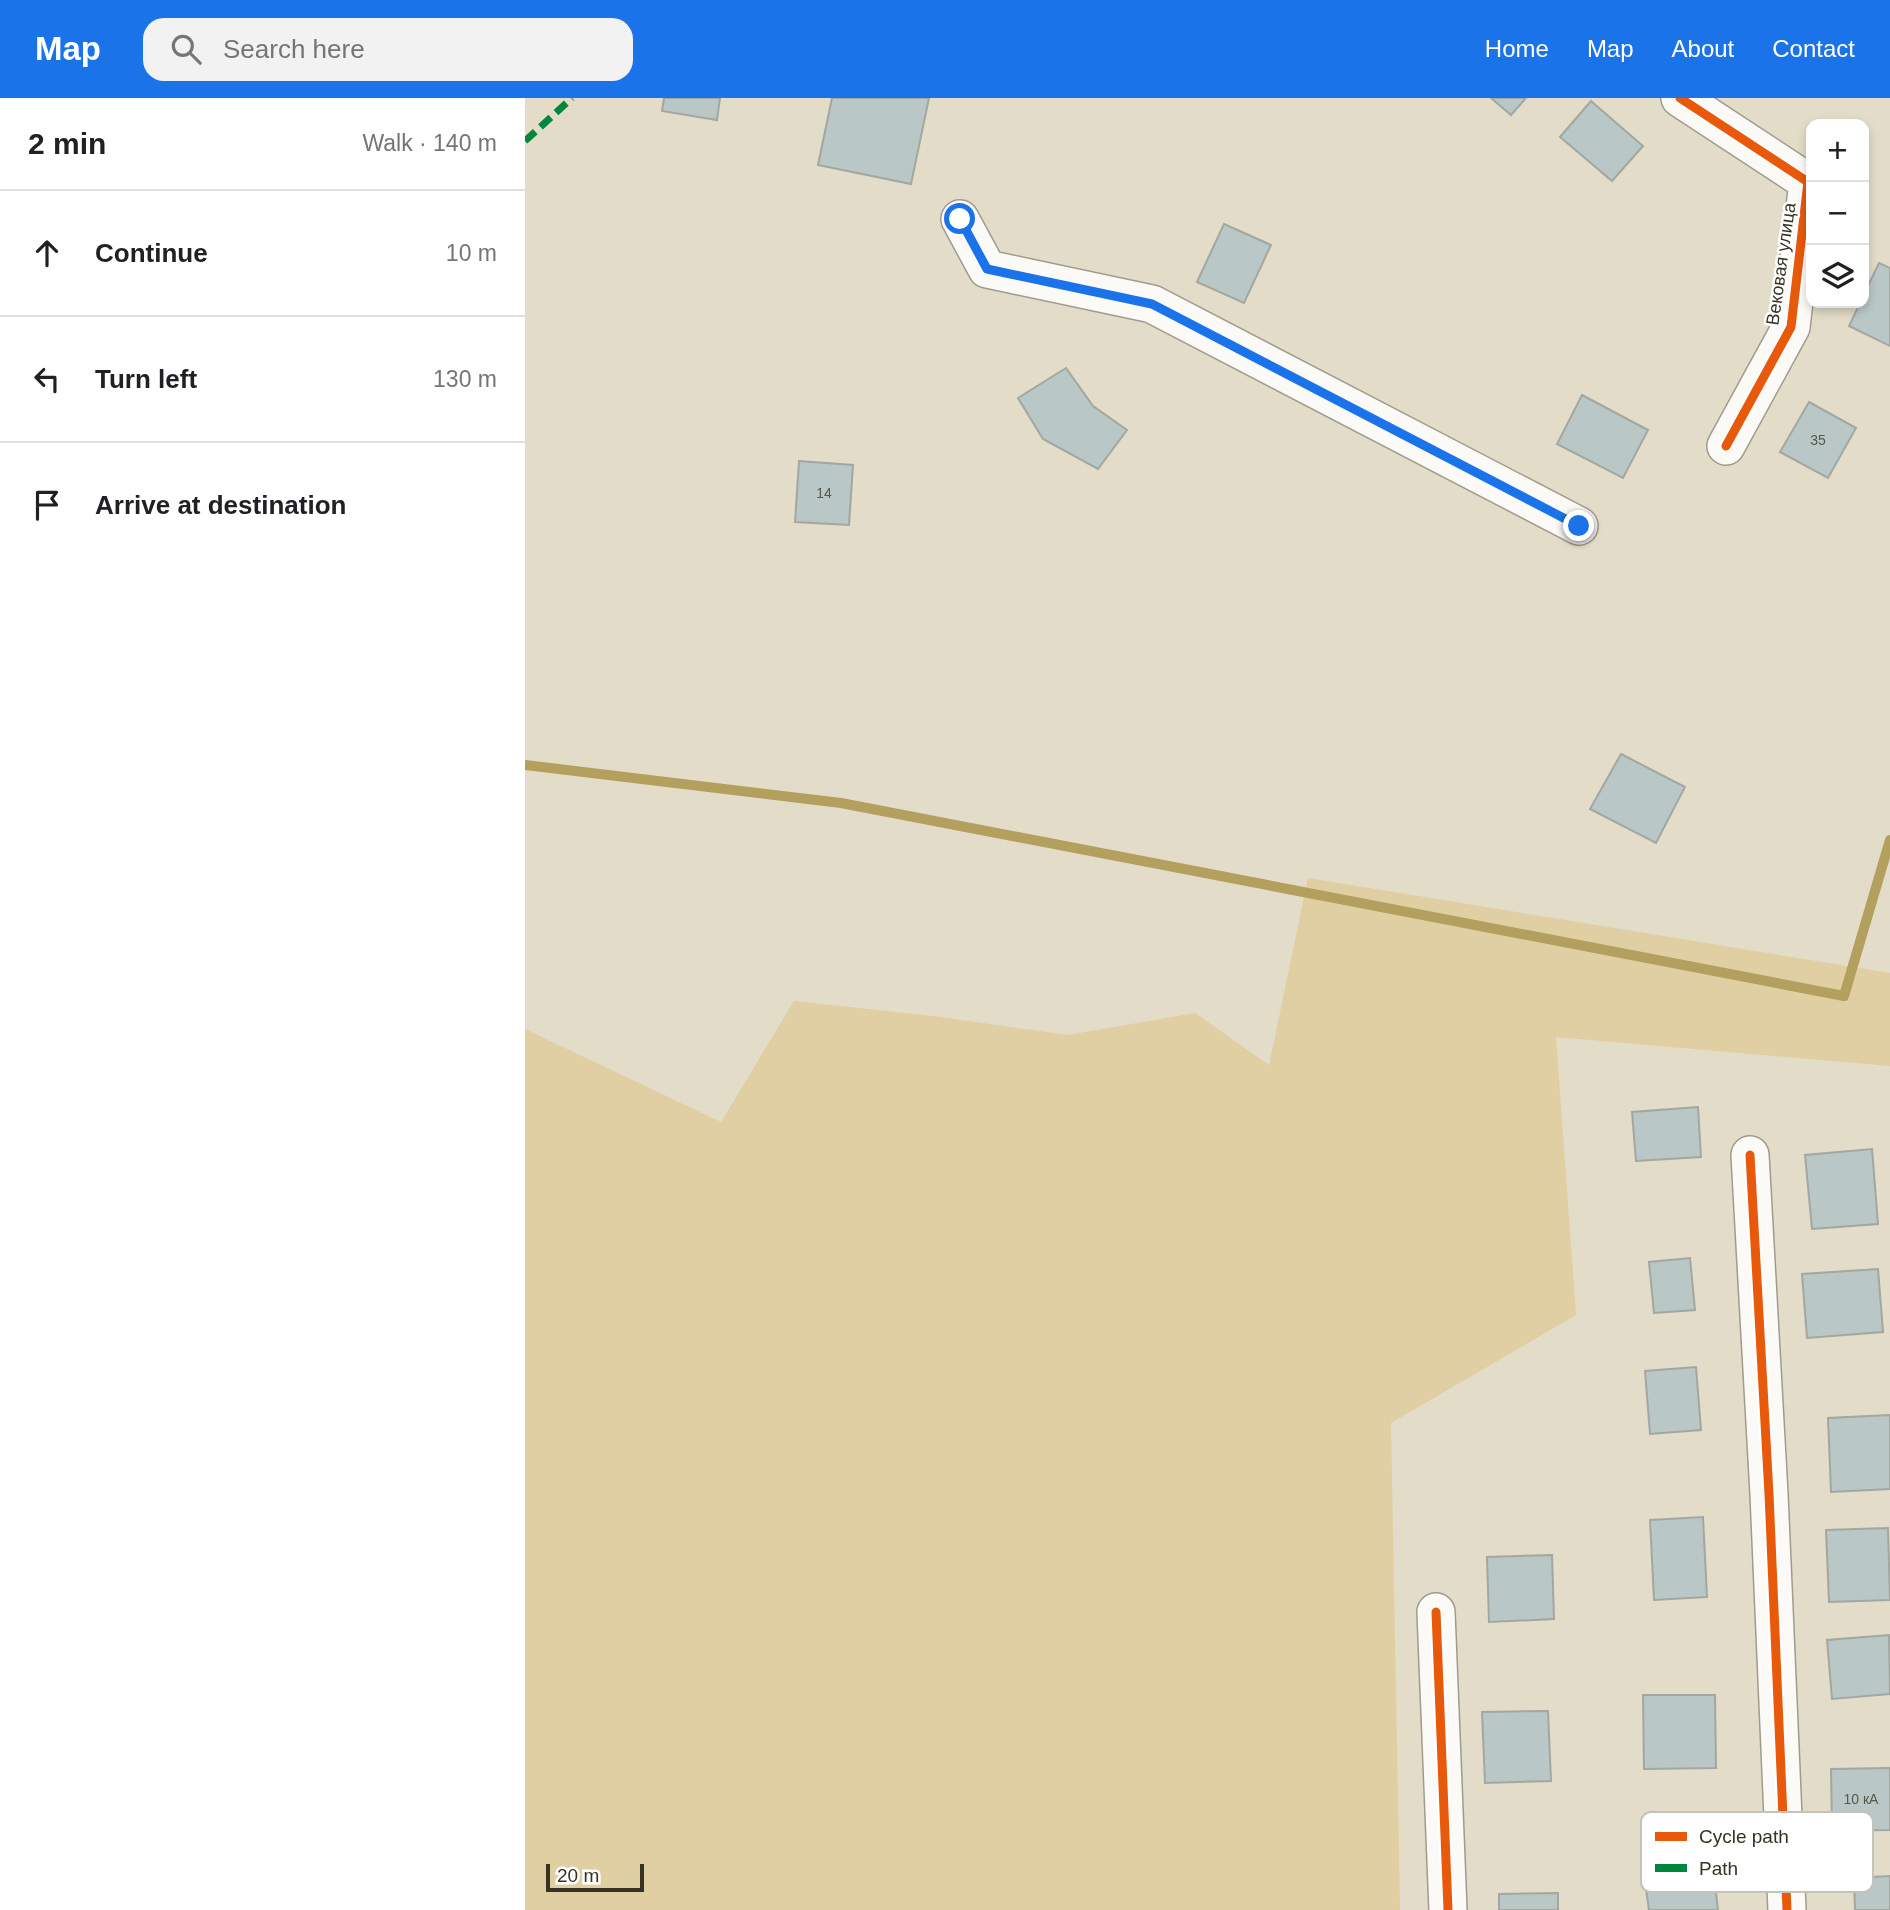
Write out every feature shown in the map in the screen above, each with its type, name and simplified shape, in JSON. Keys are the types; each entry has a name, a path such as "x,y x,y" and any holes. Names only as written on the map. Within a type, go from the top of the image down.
{"street":[{"name":"Вековая улица","path":"1680,98 1808,182 1791,327 1725,446"},
{"path":"960,219 987,269 1152,304 1579,526"},
{"path":"1750,1155 1783,1812"},
{"path":"1436,1612 1448,1910"},
{"path":"1786,1892 1787,1910"}],"shaded area":[{"path":"1308,878 1890,973 1890,1066 1556,1037 1576,1315 1391,1423 1400,1910 525,1910 525,1029 721,1122 794,1001 933,1016 1068,1035 1195,1013 1269,1065"}],"building":[{"path":"664,98 720,98 717,120 662,111"},
{"path":"832,98 929,98 911,184 818,165"},
{"path":"1491,98 1526,98 1511,115"},
{"path":"1591,101 1643,146 1612,181 1560,137"},
{"path":"1224,224 1271,245 1244,303 1197,282"},
{"path":"1879,263 1890,268 1890,346 1849,326 1858,308 1869,308 1869,284"},
{"path":"1066,368 1093,406 1127,430 1098,469 1043,439 1018,398"},
{"path":"1582,395 1648,430 1623,478 1557,444"},
{"path":"1809,402 1856,428 1828,478 1780,452"},
{"path":"799,461 853,465 849,525 795,522"},
{"path":"1621,754 1685,787 1656,843 1590,809"},
{"path":"1698,1107 1701,1157 1636,1161 1632,1112"},
{"path":"1872,1149 1878,1224 1812,1229 1805,1155"},
{"path":"1690,1258 1695,1310 1654,1313 1649,1262"},
{"path":"1878,1269 1883,1332 1807,1338 1802,1274"},
{"path":"1696,1367 1701,1430 1650,1434 1645,1371"},
{"path":"1890,1415 1890,1489 1831,1492 1828,1418"},
{"path":"1703,1517 1707,1597 1654,1600 1650,1520"},
{"path":"1888,1528 1890,1600 1829,1602 1826,1530"},
{"path":"1552,1555 1554,1619 1489,1622 1487,1557"},
{"path":"1889,1635 1890,1694 1832,1699 1827,1640"},
{"path":"1643,1695 1715,1695 1716,1768 1644,1769"},
{"path":"1548,1711 1551,1781 1485,1783 1482,1712"},
{"path":"1890,1768 1890,1830 1873,1830 1873,1812 1832,1812 1831,1769"},
{"path":"1890,1876 1890,1910 1855,1910 1854,1892 1873,1892 1873,1877"},
{"path":"1646,1892 1716,1892 1718,1910 1649,1910"},
{"path":"1558,1893 1558,1910 1499,1910 1499,1894"}],"waterway":[{"path":"525,765 841,803 1844,996 1890,840"}],"marked path":[{"path":"525,141 572,98"}],"cycle path":[{"path":"1680,98 1808,182 1791,327 1726,446"},
{"path":"1750,1155 1783,1812"},
{"path":"1436,1612 1448,1910"},
{"path":"1786,1892 1787,1910"}],"route":[{"path":"960,219 987,269 1152,304 1579,526"}]}
